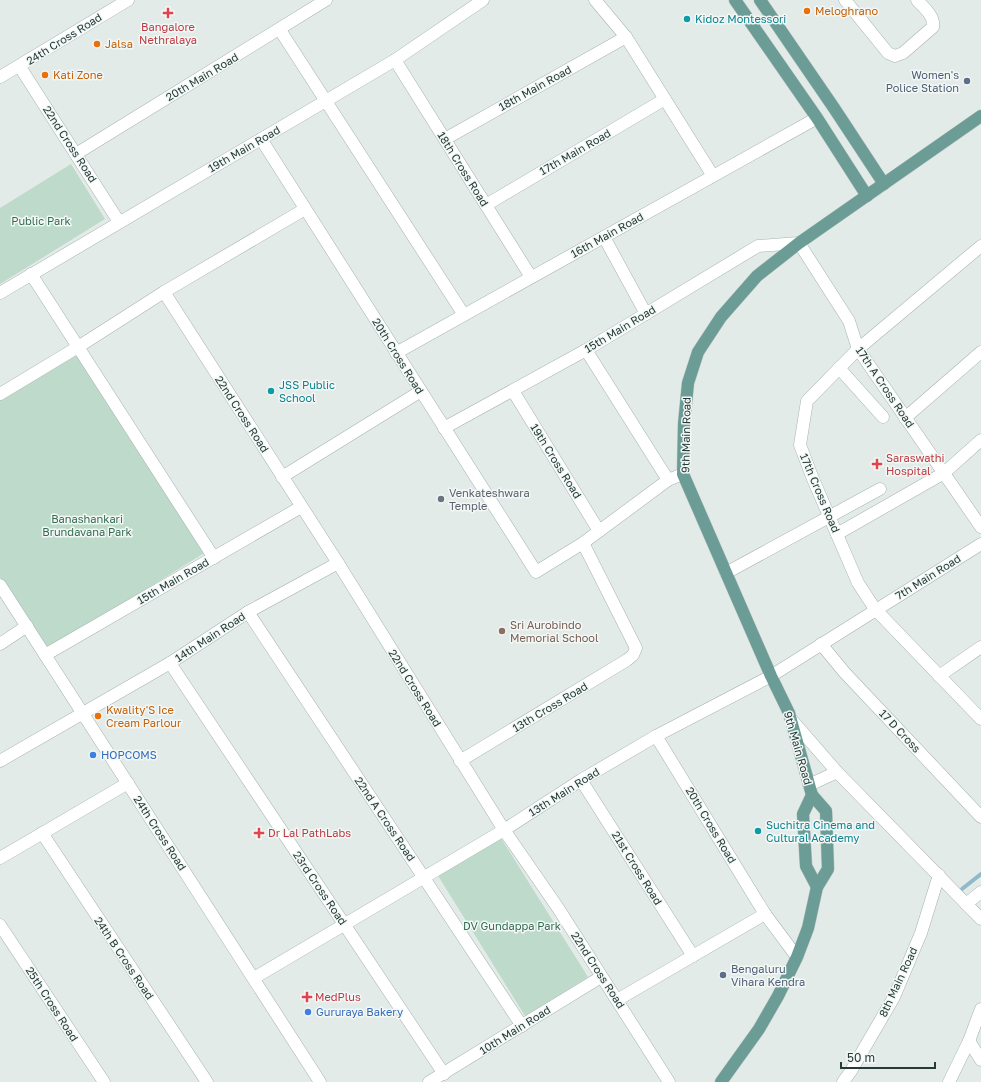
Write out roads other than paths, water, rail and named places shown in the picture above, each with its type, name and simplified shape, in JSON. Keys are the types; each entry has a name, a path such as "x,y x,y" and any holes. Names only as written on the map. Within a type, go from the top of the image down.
{"main road":[{"path":"735,0 817,118 867,196"},
{"path":"760,0 884,184"},
{"name":"9th Main Road","path":"721,1082 760,1029 797,957 808,928 817,887 828,869 826,811 810,790 791,719 683,474 684,424 688,383 698,352 721,317 757,276 799,243 981,116"},
{"name":"9th Main Road","path":"810,790 804,814 806,866 817,887"}],"street":[{"name":"24th Cross Road","path":"0,77 128,0"},
{"name":"20th Main Road","path":"76,154 280,30 326,0"},
{"name":"19th Main Road","path":"0,293 395,60 484,0"},
{"path":"595,0 626,37 713,176"},
{"path":"845,0 888,53 895,56 903,53 933,27 934,23 932,18 917,0"},
{"path":"280,30 464,315"},
{"name":"18th Main Road","path":"445,139 626,37"},
{"name":"18th Cross Road","path":"395,60 531,277"},
{"name":"22nd Cross Road","path":"20,66 119,222"},
{"name":"17th Main Road","path":"486,205 665,99"},
{"name":"16th Main Road","path":"396,353 817,118"},
{"name":"20th Cross Road","path":"261,139 536,572 583,543"},
{"path":"0,394 78,347 164,292 305,209"},
{"path":"604,237 646,314"},
{"name":"15th Main Road","path":"444,428 586,350 758,246 799,243"},
{"name":"17th A Cross Road","path":"799,243 849,321 858,350 981,527"},
{"name":"17th Cross Road","path":"981,246 858,350 807,401 800,445 858,583 875,609 981,719"},
{"path":"31,274 214,558"},
{"name":"22nd Cross Road","path":"164,292 338,563 504,830 558,908 669,1082"},
{"path":"586,350 668,480"},
{"path":"905,418 981,352"},
{"path":"840,368 883,417"},
{"name":"19th Cross Road","path":"513,390 599,531"},
{"path":"282,477 421,391"},
{"path":"837,534 944,473 981,440"},
{"path":"583,543 668,480 683,474"},
{"path":"726,573 880,489"},
{"name":"15th Main Road","path":"45,655 301,507"},
{"name":"13th Cross Road","path":"460,761 633,655 636,648 583,543"},
{"name":"7th Main Road","path":"875,609 981,544"},
{"name":"14th Main Road","path":"83,713 170,663 248,612 338,563"},
{"name":"24th Cross Road","path":"0,585 320,1082"},
{"name":"13th Main Road","path":"254,978 504,830 581,780 656,736 771,676 875,609"},
{"name":"22nd A Cross Road","path":"248,612 522,1026"},
{"path":"0,644 27,626"},
{"name":"17 D Cross","path":"821,644 845,673 981,817"},
{"path":"940,676 980,650"},
{"name":"23rd Cross Road","path":"170,663 444,1074"},
{"path":"0,761 83,713"},
{"path":"791,719 837,772 981,919"},
{"name":"20th Cross Road","path":"656,736 765,914 797,957"},
{"path":"810,790 837,772"},
{"name":"21st Cross Road","path":"581,780 693,956"},
{"path":"0,858 128,783"},
{"name":"24th B Cross Road","path":"42,833 207,1082"},
{"name":"8th Main Road","path":"843,1082 851,1071 894,997 921,933 939,875"},
{"path":"966,904 981,892"},
{"path":"617,1000 765,914"},
{"name":"25th Cross Road","path":"0,925 104,1082"},
{"name":"10th Main Road","path":"429,1082 602,977"},
{"path":"949,1082 981,1009"},
{"path":"968,1041 981,1060"}],"waterway":[{"path":"962,889 981,874"}],"place":[{"name":"Meloghrano","path":"807,11"},
{"name":"Bangalore Nethralaya","path":"168,13"},
{"name":"Kidoz Montessori","path":"687,19"},
{"name":"Jalsa","path":"97,44"},
{"name":"Kati Zone","path":"45,75"},
{"name":"Women's Police Station","path":"967,81"},
{"name":"JSS Public School","path":"271,391"},
{"name":"Saraswathi Hospital","path":"877,464"},
{"name":"Venkateshwara Temple","path":"441,499"},
{"name":"Sri Aurobindo Memorial School","path":"502,631"},
{"name":"Kwality'S Ice Cream Parlour","path":"98,716"},
{"name":"HOPCOMS","path":"93,755"},
{"name":"Suchitra Cinema and Cultural Academy","path":"758,831"},
{"name":"Dr Lal PathLabs","path":"259,833"},
{"name":"Bengaluru Vihara Kendra","path":"723,975"},
{"name":"MedPlus","path":"307,997"},
{"name":"Gururaya Bakery","path":"308,1012"}],"park label":[{"name":"Public Park","path":"41,221"},
{"name":"Banashankari Brundavana Park","path":"87,525"},
{"name":"DV Gundappa Park","path":"512,926"}]}
